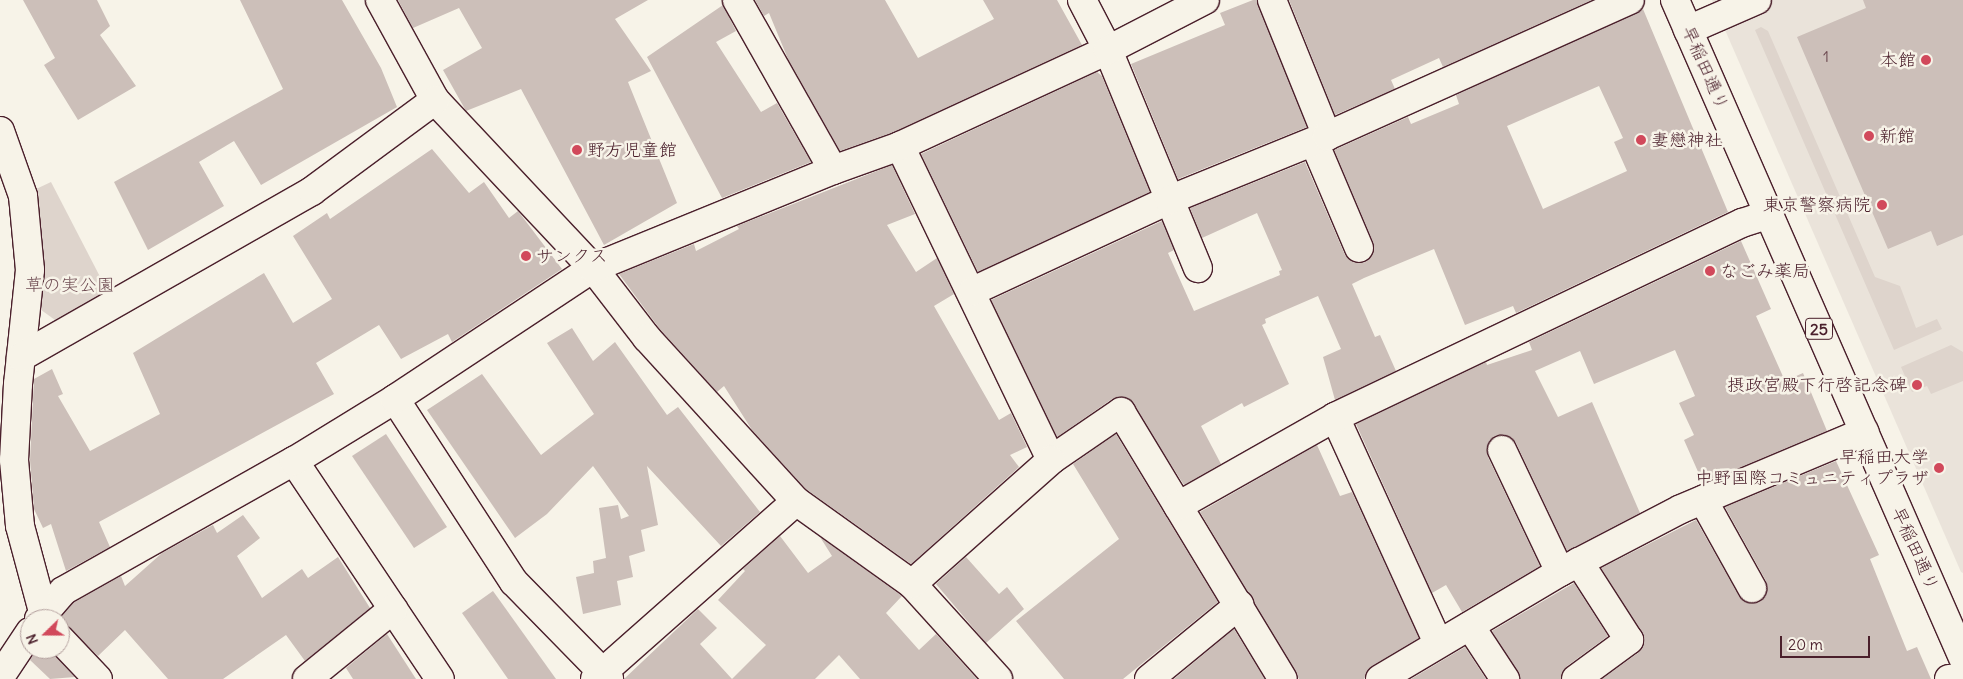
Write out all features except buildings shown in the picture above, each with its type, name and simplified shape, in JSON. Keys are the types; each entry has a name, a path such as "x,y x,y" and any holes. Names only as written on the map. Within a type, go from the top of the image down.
{"street":[{"path":"380,0 435,100 593,268 647,338 796,501 912,584 998,679"},
{"path":"737,0 834,170"},
{"path":"1082,0 1108,50 1198,268"},
{"path":"49,609 63,591 294,461 395,399 593,268 834,170 900,146 1108,50 1205,0"},
{"path":"1272,0 1359,248"},
{"path":"973,292 1169,200 1321,139 1630,0"},
{"name":"早稲田通り","path":"1675,0 1963,658"},
{"path":"1688,30 1758,0"},
{"path":"21,357 312,191 435,100"},
{"path":"0,131 8,176 22,196 30,270 21,357 9,384 14,460 10,527 35,609"},
{"path":"900,146 973,292 1051,460"},
{"path":"1178,506 1336,417 1742,223 1769,214"},
{"path":"395,399 514,582 603,677 796,501"},
{"path":"912,584 1051,460 1121,412 1283,679"},
{"path":"1336,417 1438,643"},
{"path":"1380,679 1438,643 1570,567 1703,500 1864,432"},
{"path":"1502,450 1570,567 1629,640 1576,679"},
{"path":"294,461 440,679"},
{"path":"1703,500 1752,588"},
{"path":"1149,679 1239,605"},
{"path":"307,679 393,610"},
{"path":"1470,626 1505,679"},
{"path":"0,676 20,648"},
{"path":"70,650 98,679"},
{"path":"1949,679 1963,678"}],"shaded area":[{"name":"東京警察病院","path":"1712,0 1963,0 1963,573 1961,572"}],"green space":[{"path":"1761,27 1768,31 1875,277 1900,286 1916,328 1937,319 1942,329 1894,350 1755,30"},
{"name":"草の実公園","path":"51,182 110,296 62,325 37,307 34,190"},
{"path":"1951,345 1963,352 1963,381 1931,394 1927,386 1912,392 1901,367"}],"place":[{"name":"本館","path":"1926,60"},
{"name":"新館","path":"1869,136"},
{"name":"妻戀神社","path":"1641,140"},
{"name":"野方児童館","path":"577,150"},
{"name":"東京警察病院","path":"1882,205"},
{"name":"サンクス","path":"526,256"},
{"name":"なごみ薬局","path":"1710,271"},
{"name":"摂政宮殿下行啓記念碑","path":"1917,385"},
{"name":"早稲田大学 中野国際コミュニティプラザ","path":"1939,468"}]}
